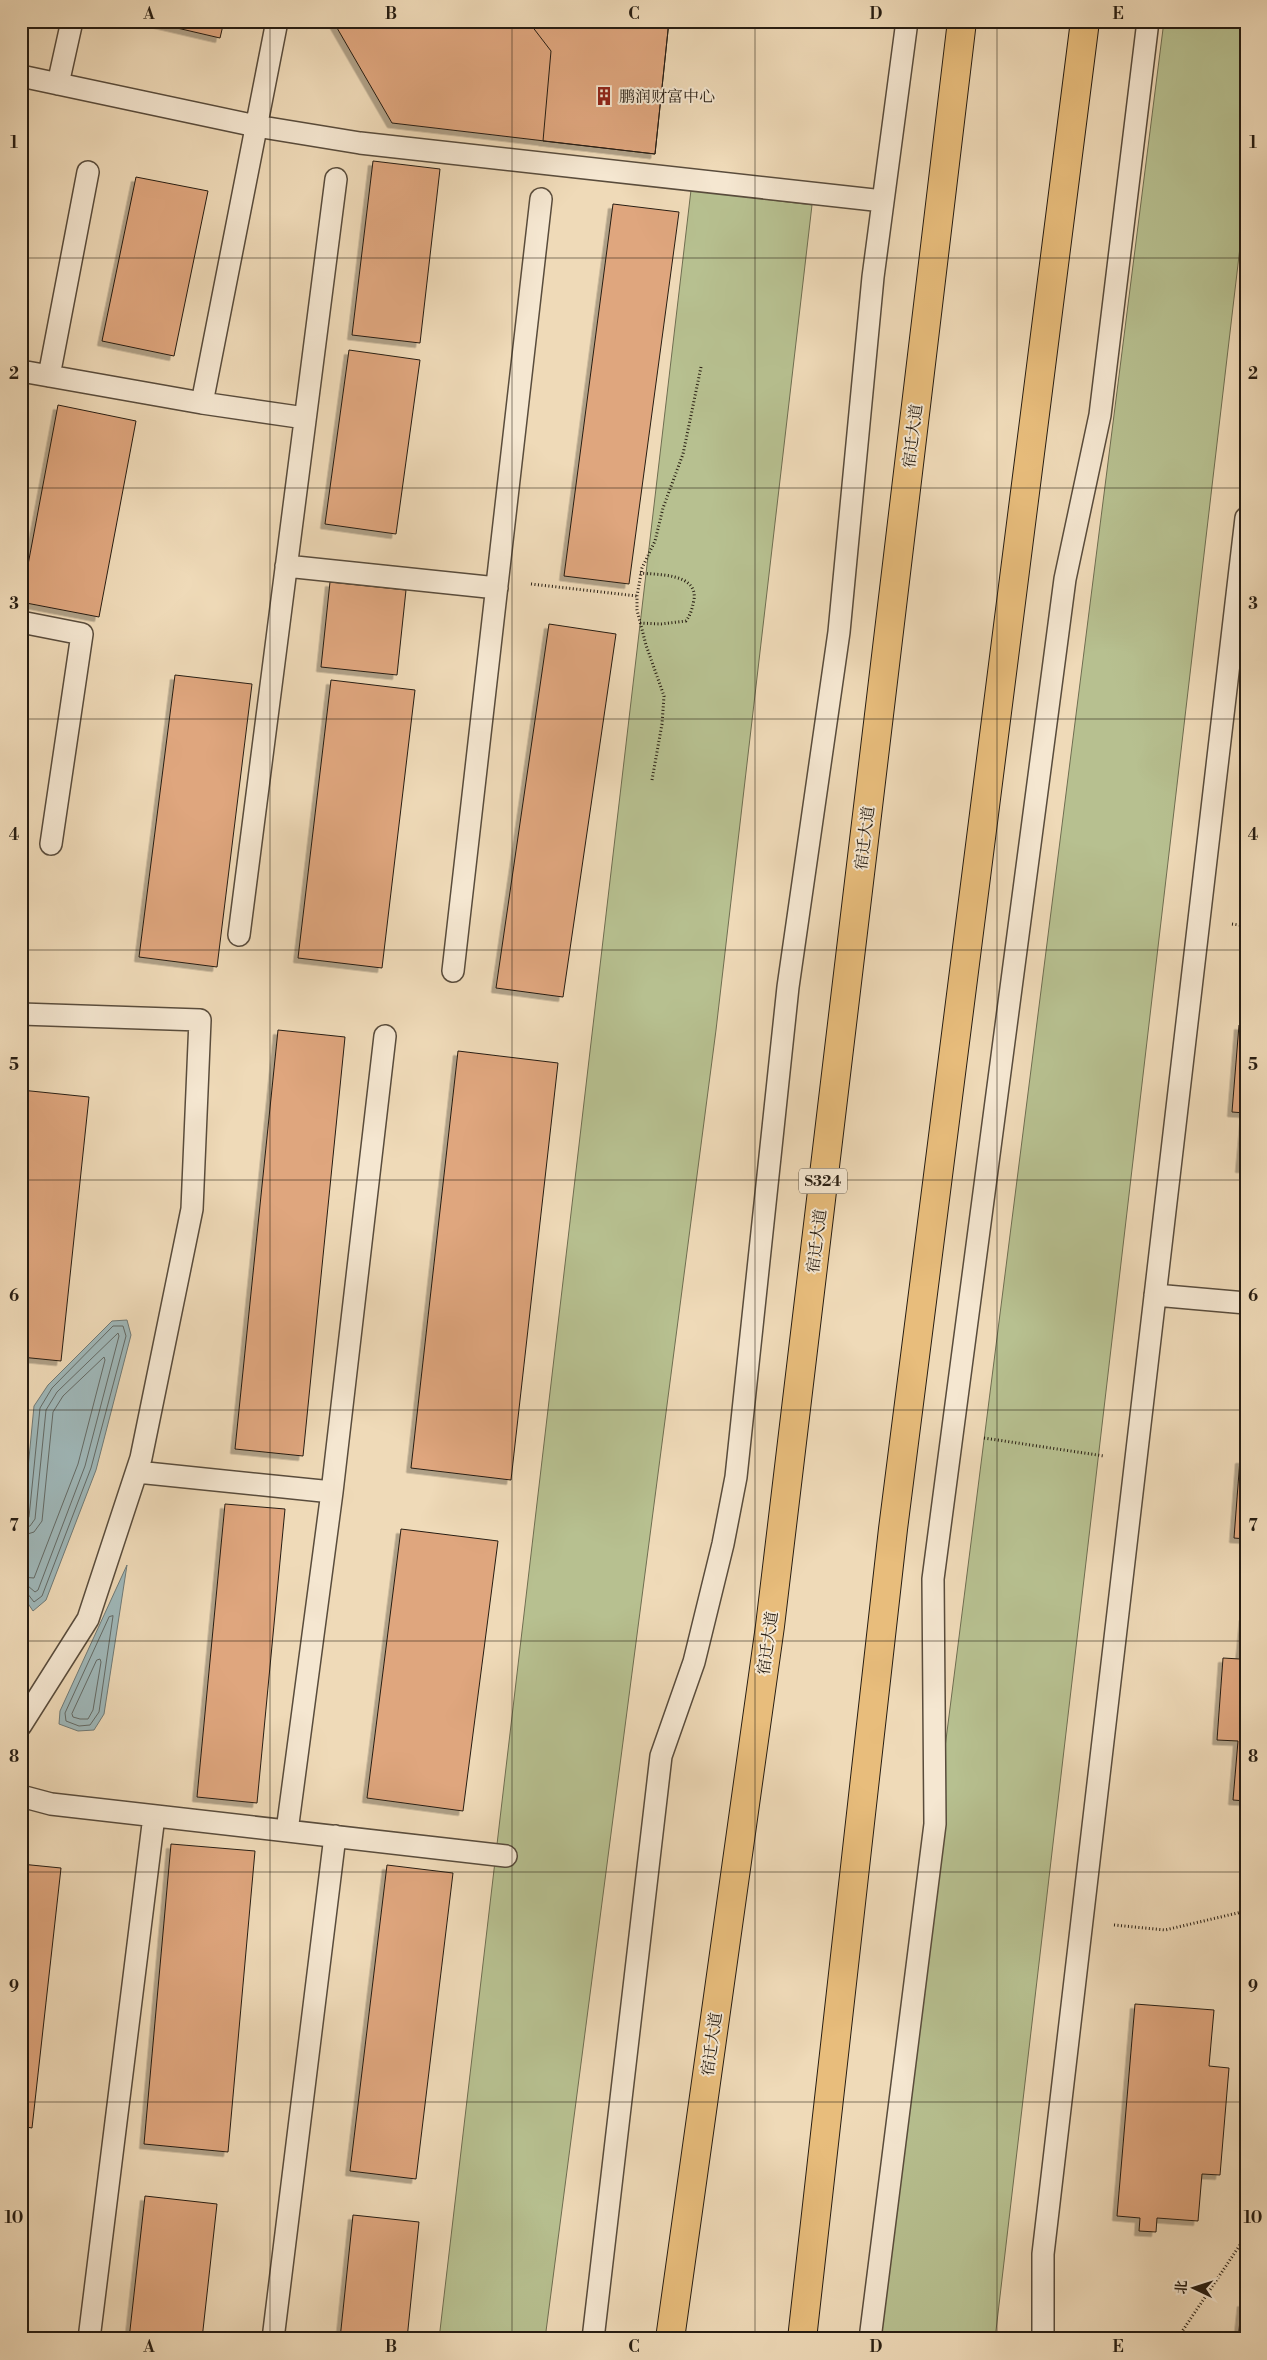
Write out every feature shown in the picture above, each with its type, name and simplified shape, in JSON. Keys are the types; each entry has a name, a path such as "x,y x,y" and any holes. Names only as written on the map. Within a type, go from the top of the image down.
{"main road":[{"name":"宿迁大道","path":"670,2339 770,1626 962,21"},
{"path":"802,2339 893,1529 1085,21"}],"lane":[{"path":"58,84 72,21"},
{"path":"202,403 277,21"},
{"path":"593,2339 661,1756 694,1662 723,1544 736,1477 788,988 839,632 872,277 907,21"},
{"path":"870,2339 935,1824 933,1579 1065,579 1100,415 1148,21"},
{"path":"21,76 256,126 360,143 883,201"},
{"path":"49,376 88,172"},
{"path":"239,935 336,179"},
{"path":"453,971 541,199"},
{"path":"21,371 202,403 305,418"},
{"path":"1044,2339 1043,2254 1246,518"},
{"path":"286,566 498,584"},
{"path":"21,622 82,634 51,844"},
{"path":"21,1014 200,1020 192,1209 137,1472 88,1619 21,1725"},
{"path":"287,1831 332,1492 385,1036"},
{"path":"1155,1294 1246,1303"},
{"path":"137,1472 332,1492"},
{"path":"21,1796 51,1804 506,1856"},
{"path":"89,2339 154,1816"},
{"path":"273,2339 335,1836"}],"path":[{"path":"652,780 662,724 664,696 640,623 637,596 640,573 655,541 663,508 683,454 701,367"},
{"path":"640,573 682,578 691,586 694,595 692,613 686,621 661,624 640,623"},
{"path":"498,584 637,596"},
{"path":"952,1433 1136,1460"},
{"path":"1082,1921 1165,1930 1246,1911"},
{"path":"1177,2339 1246,2236"}],"green space":[{"path":"1164,21 1246,21 1246,196 995,2339 870,2339"},
{"path":"691,190 812,205 716,1030 545,2339 439,2339"}],"water":[{"path":"127,1320 131,1335 96,1470 46,1600 33,1611 21,1593 21,1541 34,1406 48,1385 112,1321"},
{"path":"127,1565 104,1714 94,1730 78,1731 59,1724 60,1711"}],"building":[{"path":"147,21 224,21 220,38"},
{"path":"333,21 669,21 655,154 392,123"},
{"name":"鹏润财富中心","path":"528,21 669,21 655,154 543,141 551,51"},
{"path":"373,161 440,169 420,343 352,335"},
{"path":"136,177 208,191 174,356 102,341"},
{"path":"613,204 679,212 629,584 564,576"},
{"path":"349,350 420,360 396,534 325,524"},
{"path":"58,405 136,421 99,617 21,602"},
{"path":"330,582 406,590 397,675 321,667"},
{"path":"549,624 616,634 563,997 496,988"},
{"path":"175,675 252,684 217,967 139,957"},
{"path":"331,680 415,690 382,968 298,958"},
{"path":"1239,1025 1246,1026 1246,1168 1240,1168 1245,1113 1232,1112"},
{"path":"278,1030 345,1037 303,1456 235,1449"},
{"path":"458,1051 558,1063 511,1480 411,1468"},
{"path":"21,1090 89,1097 61,1361 21,1357"},
{"path":"21,1434 26,1435 21,1472"},
{"path":"1240,1459 1246,1459 1246,1539 1234,1538"},
{"path":"225,1504 285,1509 257,1803 197,1797"},
{"path":"401,1529 498,1541 463,1811 367,1798"},
{"path":"1244,1616 1246,1617 1246,1801 1233,1800 1238,1741 1217,1740 1223,1658 1240,1659"},
{"path":"171,1844 255,1851 228,2152 144,2144"},
{"path":"21,1864 61,1868 32,2128 21,2126"},
{"path":"387,1865 453,1873 416,2179 350,2171"},
{"path":"1135,2004 1214,2010 1209,2066 1229,2068 1220,2175 1202,2174 1198,2221 1157,2218 1156,2232 1139,2231 1140,2218 1117,2216"},
{"path":"21,2178 25,2179 21,2210"},
{"path":"145,2196 217,2204 202,2339 129,2339"},
{"path":"353,2215 419,2222 407,2339 340,2339"},
{"path":"1242,2302 1246,2303 1246,2339 1238,2339"}],"place":[{"name":"鹏润财富中心","path":"604,96"}]}
